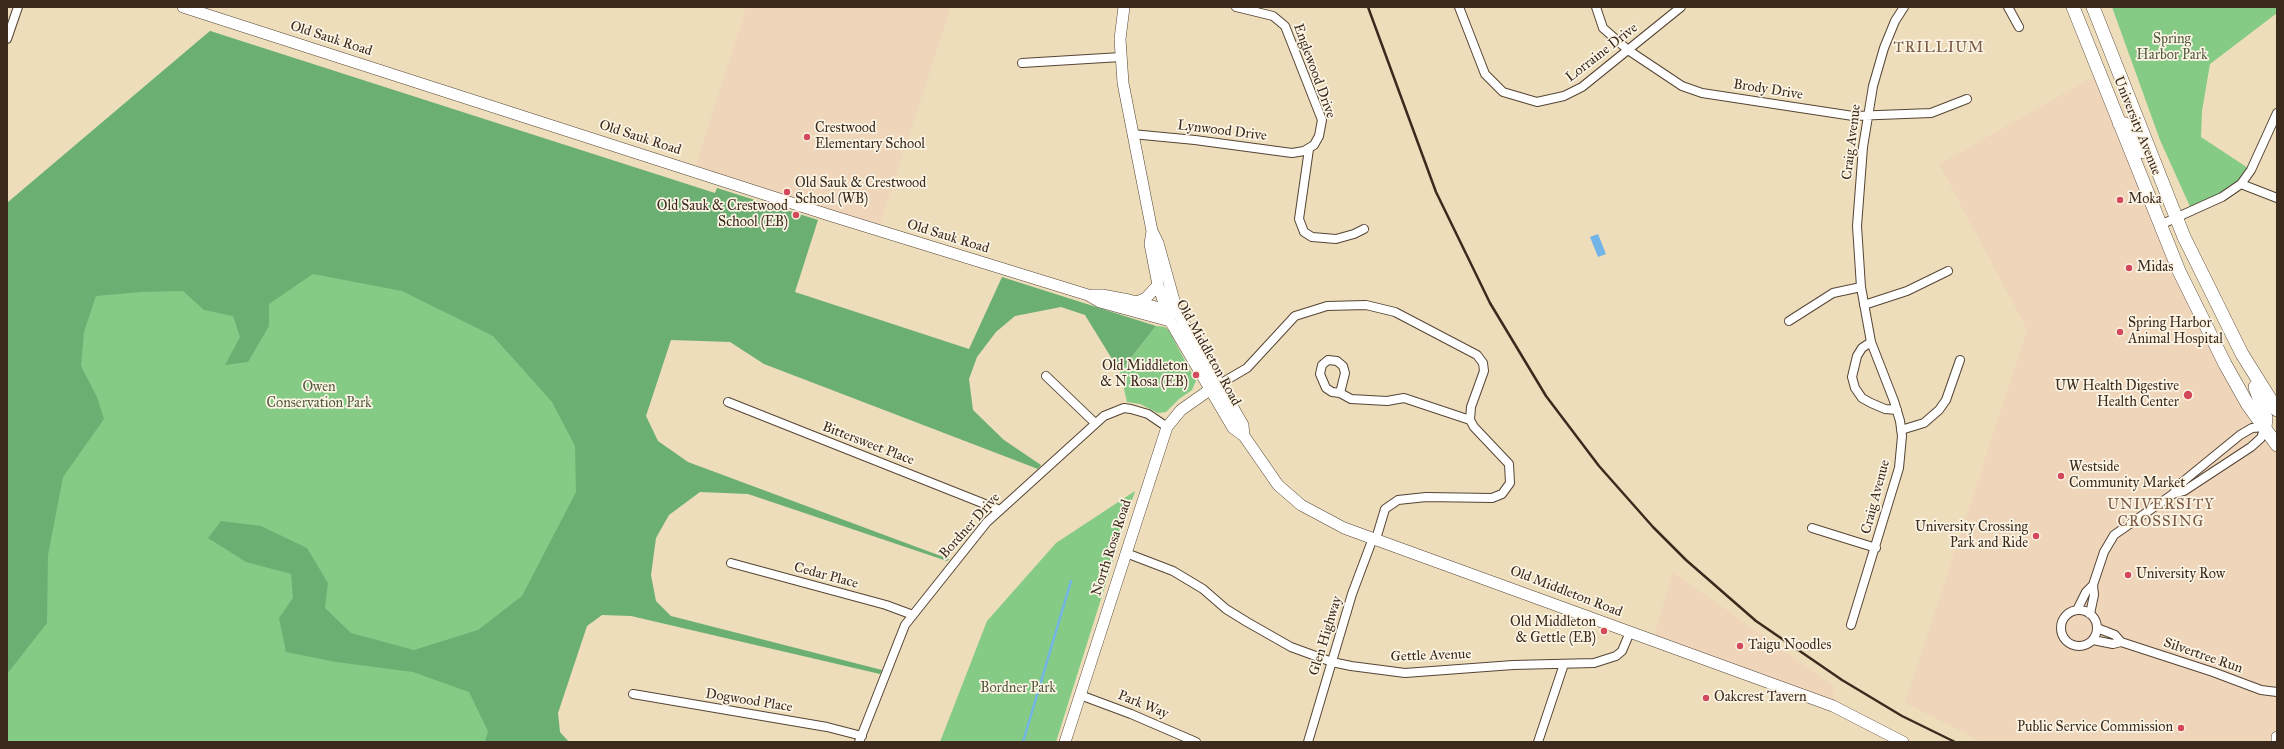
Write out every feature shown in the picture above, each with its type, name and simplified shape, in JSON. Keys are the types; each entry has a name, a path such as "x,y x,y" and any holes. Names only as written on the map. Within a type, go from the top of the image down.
{"main road":[{"name":"University Avenue","path":"2073,7 2179,271 2225,364 2248,405 2271,429 2277,445"},
{"name":"University Avenue","path":"2093,7 2176,219 2242,354 2277,410"},
{"path":"2119,123 2125,124 2130,129 2162,180"},
{"path":"2179,271 2196,293 2204,310 2211,316 2222,314"},
{"path":"2242,354 2271,429"}],"street":[{"path":"7,39 18,7"},
{"name":"Old Sauk Road","path":"183,7 845,220 1088,295 1100,302 1170,322"},
{"name":"Old Middleton Road","path":"1124,7 1121,26 1121,57 1126,107 1152,231 1158,242 1177,311 1233,428 1244,436 1278,485 1301,505 1328,521 1833,706 1903,742"},
{"name":"Englewood Drive","path":"1236,7 1273,16 1285,26 1322,120 1319,136 1309,149"},
{"name":"Lorraine Drive","path":"1459,7 1479,62 1485,74 1503,92 1531,101 1544,102 1573,92 1681,7"},
{"name":"Brody Drive","path":"1596,7 1604,28 1628,50 1682,86 1702,93 1853,116 1931,113 1967,99"},
{"name":"Craig Avenue","path":"1851,625 1898,478 1901,430 1897,410 1871,342 1861,287 1858,212 1860,172 1867,115 1884,48 1895,21 1904,7"},
{"path":"2008,7 2018,27"},
{"path":"1022,63 1121,57"},
{"path":"2160,225 2176,219 2222,196 2241,184 2251,170 2277,113"},
{"name":"Lynwood Drive","path":"1132,134 1195,140 1292,153 1309,149"},
{"path":"1309,149 1299,219 1304,232 1312,237 1336,239 1354,234 1364,229"},
{"path":"2241,184 2277,198"},
{"name":"Old Middleton Road","path":"1152,231 1150,244 1165,311 1170,322 1214,387"},
{"path":"1864,305 1907,291 1948,270"},
{"path":"1137,302 1146,298 1158,285"},
{"path":"1789,321 1833,293 1861,287"},
{"name":"Old Sauk Road","path":"1088,295 1102,295 1137,302 1165,311 1177,311"},
{"path":"1214,387 1247,368 1295,316 1327,306 1373,306 1395,312 1473,352 1481,360 1484,371 1471,407 1470,420 1404,398 1387,401 1351,399 1340,393"},
{"path":"1170,322 1177,311"},
{"path":"1871,342 1862,348 1857,356 1852,377 1855,388 1862,398 1871,403 1885,409 1897,410"},
{"path":"1901,430 1924,423 1939,410 1946,400 1960,360"},
{"path":"1046,376 1095,423"},
{"name":"North Rosa Road","path":"1065,742 1167,427 1181,410 1214,387"},
{"name":"Bittersweet Place","path":"728,402 1000,510"},
{"name":"Bordner Drive","path":"860,739 905,625 972,540 1000,510 1104,416 1124,408 1148,414 1167,427"},
{"name":"Glen Highway","path":"1308,742 1352,594 1385,509 1398,500 1426,497 1488,499 1502,494 1506,489 1511,479 1509,464 1474,427 1470,420"},
{"path":"2093,585 2086,592 2077,610 2064,617 2060,627 2062,637 2069,644 2080,647 2093,640 2097,628 2090,614 2094,595 2093,585 2104,552 2114,535 2172,494 2180,484 2237,438 2252,428 2271,429"},
{"path":"2172,494 2184,491 2248,448 2271,429"},
{"name":"Craig Avenue","path":"1812,528 1876,548"},
{"name":"Gettle Avenue","path":"1126,554 1173,571 1203,589 1226,609 1247,622 1291,647 1332,662 1404,672 1594,663 1616,656 1622,651 1630,632"},
{"name":"Cedar Place","path":"731,563 886,606 913,615"},
{"path":"2077,610 2090,614"},
{"name":"Silvertree Run","path":"2097,628 2115,636 2121,642 2213,672 2256,689 2277,692"},
{"name":"Silvertree Run","path":"2093,640 2113,644 2121,642"},
{"path":"1538,742 1564,664"},
{"name":"Dogwood Place","path":"632,694 827,727 860,739"},
{"name":"Park Way","path":"1080,695 1132,714 1196,742"},
{"path":"2277,737 2277,742"}],"shaded area":[{"name":"Crestwood Elementary School","path":"746,7 951,7 878,231 694,171"},
{"name":"UNIVERSITY CROSSING","path":"2098,74 2179,269 2277,445 2277,742 1982,742 1905,703 2027,330 1939,164"},
{"path":"1673,572 1834,686 1833,706 1652,641"}],"green space":[{"name":"Spring Harbor Park","path":"2112,7 2277,7 2277,13 2210,64 2202,111 2201,137 2251,170 2241,184 2192,211 2160,140"},
{"name":"Owen Conservation Park","path":"210,31 715,194 532,742 7,742 7,203"},
{"path":"210,31 715,193 717,188 818,220 795,292 969,349 1002,277 1156,326 1120,372 1085,315 1061,307 1015,316 996,332 977,357 969,379 973,410 1004,440 1041,465 1038,469 764,364 730,342 671,340 646,416 658,441 688,462 949,559 947,561 748,494 700,492 669,515 656,538 651,575 656,601 671,616 882,670 880,674 631,616 602,615 587,626 558,713 560,732 569,742 485,742 488,731 469,692 413,672 336,662 286,652 279,618 293,598 291,574 246,562 208,538 221,521 261,526 307,548 328,583 325,608 351,633 414,650 478,630 522,596 576,492 575,446 552,402 493,336 402,291 313,274 269,304 269,326 248,362 225,365 240,337 233,316 204,310 183,291 141,292 96,296 84,332 81,366 97,397 104,419 63,477 48,555 47,623 7,674 7,203"},
{"path":"1156,326 1165,327 1169,331 1196,381 1192,390 1179,399 1166,412 1158,413 1140,404 1127,402 1120,372"},
{"name":"Bordner Park","path":"1135,491 1056,742 940,742 987,621 1056,543"}],"water":[{"path":"1598,234 1606,254 1598,257 1590,237"}],"waterway":[{"path":"1023,742 1071,581"}],"railway":[{"path":"1368,7 1436,192 1490,303 1546,396 1599,466 1653,527 1686,560 1756,621 1842,680 1902,716 1955,742"}],"place":[{"name":"Crestwood Elementary School","path":"807,137"},
{"name":"Old Sauk & Crestwood School (WB)","path":"787,192"},
{"name":"Moka","path":"2120,200"},
{"name":"Old Sauk & Crestwood School (EB)","path":"796,215"},
{"name":"Midas","path":"2129,268"},
{"name":"Spring Harbor Animal Hospital","path":"2120,332"},
{"name":"Old Middleton & N Rosa (EB)","path":"1196,375"},
{"name":"UW Health Digestive Health Center","path":"2188,395"},
{"name":"Westside Community Market","path":"2061,476"},
{"name":"University Crossing Park and Ride","path":"2036,536"},
{"name":"University Row","path":"2128,575"},
{"name":"Old Middleton & Gettle (EB)","path":"1604,631"},
{"name":"Taigu Noodles","path":"1740,646"},
{"name":"Oakcrest Tavern","path":"1706,698"},
{"name":"Public Service Commission","path":"2181,728"}],"district":[{"name":"TRILLIUM","path":"1939,48"},
{"name":"UNIVERSITY CROSSING","path":"2161,514"}]}
